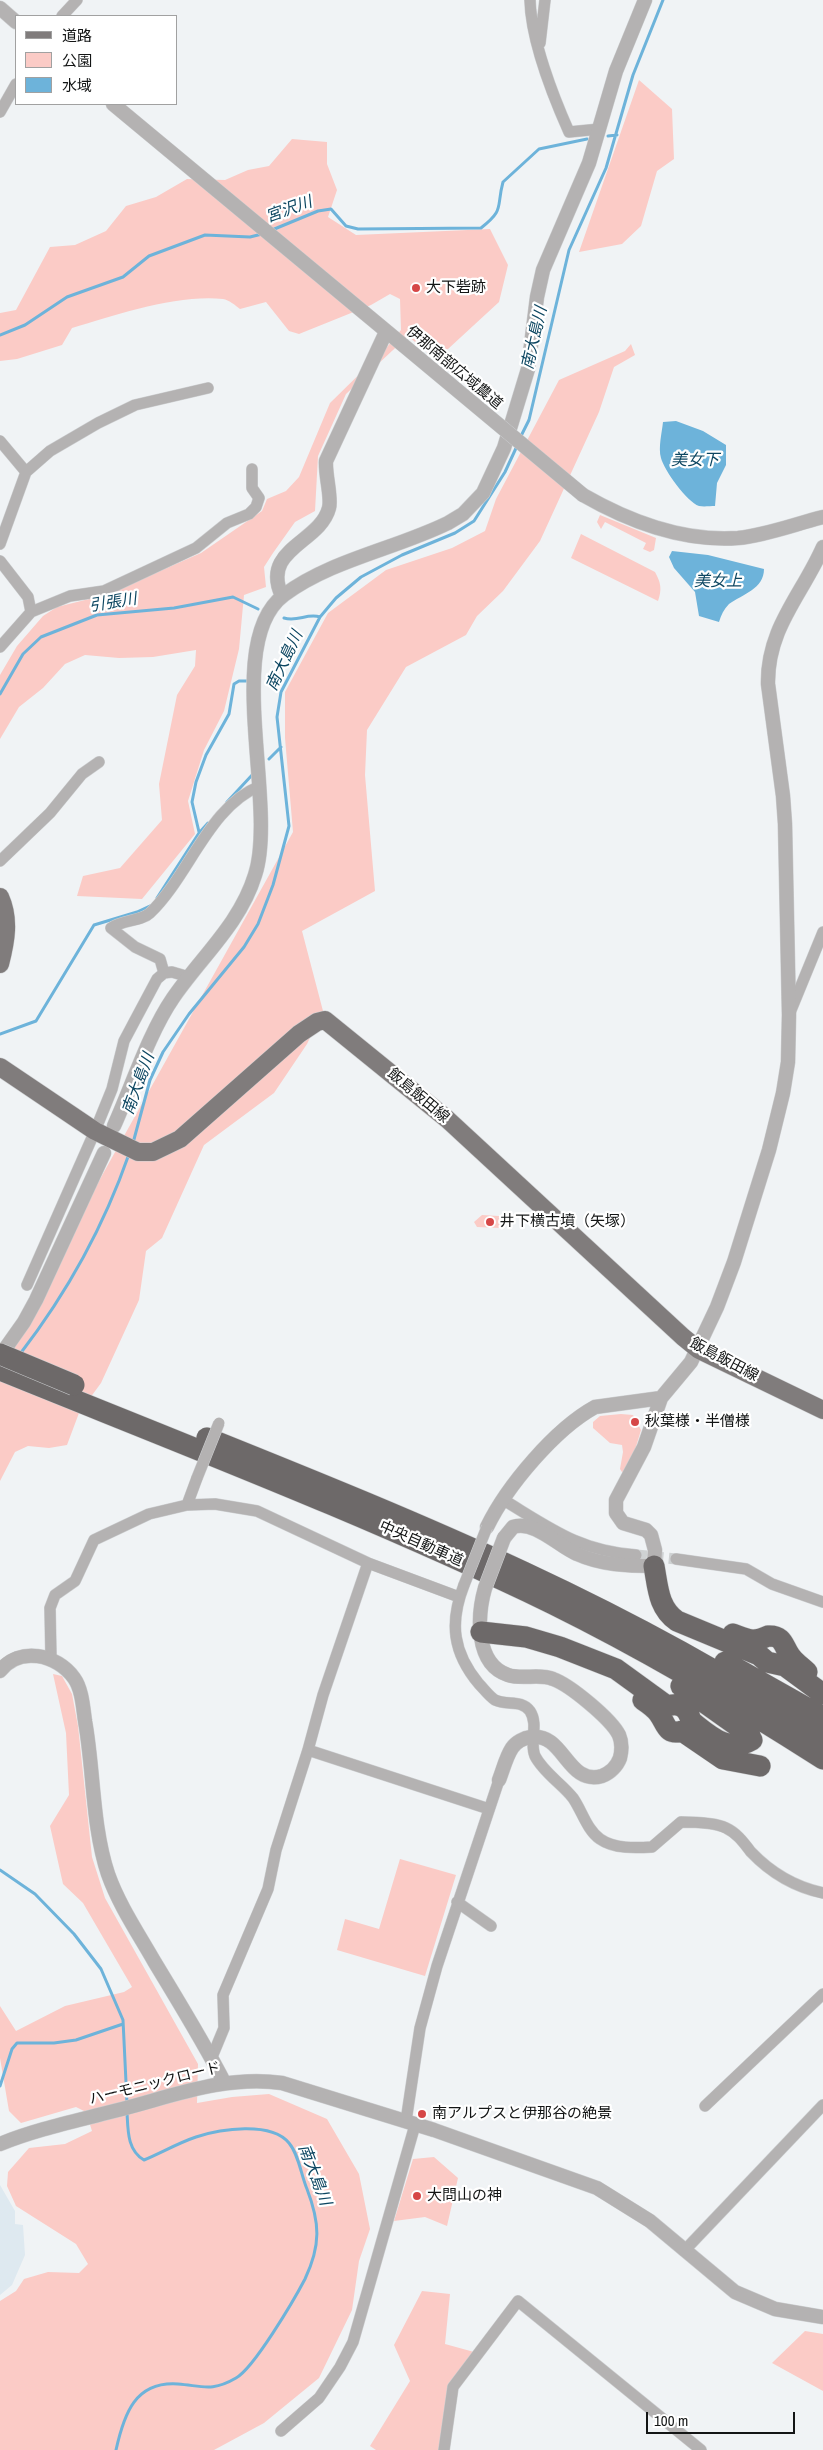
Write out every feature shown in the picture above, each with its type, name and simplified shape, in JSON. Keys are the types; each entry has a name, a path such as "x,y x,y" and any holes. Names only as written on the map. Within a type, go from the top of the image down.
{"highway":[{"name":"中央自動車道","path":"0,1355 72,1391"},
{"name":"中央自動車道","path":"0,1370 72,1391 348,1495 452,1539 552,1595 725,1697 823,1759"},
{"path":"654,1566 670,1603 676,1610 752,1640 777,1636 782,1639 793,1660 823,1684"},
{"path":"654,1566 663,1608 670,1616 677,1621 759,1655 767,1662 785,1666 823,1694"},
{"path":"552,1595 578,1593 674,1636 823,1718"},
{"name":"中央自動車道","path":"552,1595 678,1649 823,1738"},
{"path":"481,1632 526,1637 616,1669 668,1706 675,1704 681,1706 690,1714 691,1721 720,1743 736,1745 751,1738 552,1595"},
{"path":"592,1660 654,1708 661,1716 664,1726 670,1730 676,1733 682,1731 723,1759 760,1766"}],"main road":[{"path":"0,897 4,906 7,925 0,964"},
{"name":"飯島飯田線","path":"0,1067 4,1072 95,1131 138,1152 153,1152 180,1139 299,1034 317,1022 325,1020 447,1119 645,1304 699,1350 823,1410"}],"street":[{"path":"63,15 77,0"},
{"path":"530,0 532,26 553,96 569,132 600,129"},
{"path":"539,46 545,0"},
{"path":"114,1126 159,1023 172,998 236,916 252,884 261,845 260,786 254,685 255,656 265,619 282,596 325,571 448,523 463,514 483,493 496,468 516,414 528,369 537,297 543,270 582,182 600,129 616,71 645,0"},
{"path":"0,8 15,21"},
{"path":"0,112 15,86"},
{"name":"伊那南部広域農道","path":"114,105 582,495 639,522 663,531 697,537 739,538 823,517"},
{"path":"282,596 278,588 277,574 281,561 324,519 330,506 325,479 326,461 386,332"},
{"path":"0,544 26,472 50,451 98,423 135,405 208,388"},
{"path":"0,441 26,472"},
{"path":"0,647 31,612 70,596 104,591 196,548 227,523 249,514 256,507 259,498 252,488 252,469"},
{"path":"281,2431 319,2398 340,2367 353,2342 410,2123 420,2028 458,1902 499,1780 512,1748 519,1741 540,1736 552,1743 575,1770 588,1776 608,1773 620,1760 621,1741 611,1725 560,1682 546,1677 509,1676 500,1671 487,1657 481,1632 481,1606 485,1588 504,1538 514,1527 526,1526 568,1550 592,1559 623,1565 654,1566 655,1550 651,1535 646,1530 623,1523 616,1513 615,1507 620,1492 649,1434 660,1398 683,1374 699,1350 734,1262 769,1150 783,1093 788,1062 790,1015 783,796 767,665 776,633 823,548"},
{"path":"0,560 28,597 31,612"},
{"path":"0,861 50,813 82,774 98,762"},
{"path":"164,973 160,959 135,947 111,928 119,922 148,916 162,901 210,830 245,792 260,786"},
{"path":"790,1015 823,932"},
{"path":"27,1285 112,1089 124,1041 157,979 164,973 172,972 189,977"},
{"path":"0,1355 24,1322 36,1300 104,1153"},
{"path":"660,1398 595,1407 587,1411 566,1427 502,1499 487,1527 459,1597 455,1632 461,1658 470,1673 491,1697 526,1706 533,1718 535,1756 573,1799 599,1839 612,1845 652,1847 681,1822 725,1827 734,1832 753,1853 784,1878 806,1890 823,1893"},
{"path":"187,1505 219,1423"},
{"path":"502,1499 584,1546 615,1554 636,1555"},
{"path":"51,1658 50,1608 55,1595 75,1581 94,1540 149,1514 187,1505 215,1504 257,1511 368,1562 459,1597"},
{"path":"676,1559 746,1569 772,1584 823,1602"},
{"path":"212,2057 224,2028 223,1995 268,1889 276,1850 308,1750 322,1695 368,1562"},
{"path":"0,1671 10,1661 22,1656 51,1658 65,1666 75,1679 82,1702 99,1834 113,1888 212,2057 224,2082"},
{"path":"308,1750 489,1809"},
{"path":"458,1902 491,1926"},
{"path":"705,2106 823,1994"},
{"name":"ハーモニックロード","path":"0,2144 36,2130 55,2127 224,2082 258,2080 282,2083 506,2154 597,2188 650,2222 735,2292 752,2301 775,2309 823,2317"},
{"path":"684,2251 823,2105"},
{"path":"444,2450 452,2387 518,2301 701,2450"}],"shaded area":[{"path":"0,2185 15,2211 15,2224 23,2225 25,2255 12,2285 0,2295"}],"green space":[{"path":"639,80 672,109 674,159 657,171 641,226 622,244 579,252"},
{"path":"292,139 327,142 327,164 337,190 328,217 356,235 490,229 508,265 499,302 448,349 428,353 408,336 346,394 318,456 315,511 295,522 273,553 264,567 266,587 244,595 239,649 224,711 204,750 188,801 195,834 142,899 77,896 83,876 120,868 162,820 159,784 177,695 195,666 196,650 153,657 119,658 85,655 65,664 43,688 19,707 0,739 0,675 17,646 43,616 57,607 105,595 201,553 262,511 267,499 286,491 299,477 330,403 387,347 401,330 400,299 390,294 371,305 299,334 289,331 266,302 240,309 223,299 186,300 147,307 72,328 62,345 17,359 0,361 0,313 16,310 50,247 75,245 106,231 126,206 156,197 187,179 225,180 248,170 269,166"},
{"path":"631,344 635,355 614,367 599,412 540,541 503,591 477,616 466,635 406,667 367,730 365,775 375,891 302,931 323,1011 307,1044 274,1093 204,1145 162,1238 146,1251 139,1300 101,1383 79,1413 67,1445 49,1448 28,1446 15,1452 0,1481 0,1359 293,832 285,738 285,692 328,613 386,570 452,548 485,531 496,499 559,380 625,351"},
{"path":"600,515 656,538 654,550 650,552 643,549 646,543 605,522 601,529 597,522"},
{"path":"581,534 655,572 660,586 658,601 571,558"},
{"path":"482,1215 499,1216 506,1220 506,1224 500,1228 477,1227 474,1222"},
{"path":"633,1415 641,1430 624,1475 620,1469 623,1452 622,1445 610,1443 593,1428 593,1422 600,1416"},
{"path":"53,1674 62,1676 72,1694 78,1726 92,1857 105,1898 198,2064 197,2103 232,2097 269,2094 327,2119 359,2174 370,2229 359,2261 352,2310 319,2378 264,2423 214,2450 0,2450 0,2301 16,2291 24,2279 48,2272 79,2273 88,2264 76,2244 16,2206 7,2186 8,2172 29,2148 65,2144 92,2131 86,2112 76,2107 21,2123 9,2111 0,2058 0,2006 16,2031 65,2006 124,1992 132,1987 83,1903 63,1884 50,1826 69,1795 66,1733"},
{"path":"400,1859 456,1875 425,1976 337,1950 345,1919 379,1929"},
{"path":"434,2157 458,2178 447,2226 425,2217 394,2221 413,2159"},
{"path":"422,2291 450,2294 445,2344 474,2352 452,2384 442,2450 376,2450 370,2446 410,2381 394,2345"},
{"path":"805,2331 823,2334 823,2391 772,2363"}],"water":[{"name":"美女下","path":"676,421 703,431 726,445 726,465 717,483 715,506 699,506 688,499 663,463 660,440 663,422"},
{"name":"美女上","path":"672,551 708,555 764,569 763,576 757,586 729,604 719,622 699,616 695,592 674,568 669,557"}],"waterway":[{"name":"南大島川","path":"520,438 529,420 569,250 606,168 633,75 663,0"},
{"name":"南大島川","path":"608,136 617,135"},
{"name":"宮沢川","path":"272,230 318,211 331,209 346,226 358,229 481,228 497,212 503,182 539,149 587,139"},
{"name":"宮沢川","path":"0,335 25,325 67,297 123,277 149,256 205,235 250,237 262,234"},
{"name":"南大島川","path":"133,1143 150,1080 163,1052 189,1014 244,947 258,924 273,885 289,826 277,717 281,692 320,617 336,598 361,577 402,555 455,533 474,521 505,472 517,446"},
{"name":"引張川","path":"0,694 23,654 41,637 97,615 174,608 233,597 258,609"},
{"name":"引張川","path":"284,618 320,617"},
{"path":"199,832 192,802 196,782 206,755 229,714 234,684 239,681 247,681"},
{"path":"269,759 281,747"},
{"path":"227,802 253,774"},
{"path":"157,898 199,833 208,823"},
{"path":"0,1034 36,1021 94,925 137,912 152,905"},
{"name":"南大島川","path":"20,1354 69,1283 83,1258 108,1207 129,1154"},
{"name":"南大島川","path":"0,1870 35,1894 74,1934 101,1969 123,2020 127,2103"},
{"path":"0,2086 12,2049 17,2043 54,2043 76,2040 123,2024"},
{"name":"南大島川","path":"116,2450 123,2424 134,2402 151,2388 163,2384 214,2387 228,2382 244,2372 273,2333 305,2279 314,2255 317,2234 311,2201 298,2159 289,2143 281,2136 258,2129 218,2131 189,2139 144,2160 138,2156 131,2145 127,2112"}],"tunnel":[{"path":"636,1555 676,1559"}],"place":[{"name":"大下砦跡","path":"416,288"},
{"name":"井下横古墳（矢塚）","path":"490,1222"},
{"name":"秋葉様・半僧様","path":"635,1422"},
{"name":"南アルプスと伊那谷の絶景","path":"422,2114"},
{"name":"大問山の神","path":"417,2196"}]}
